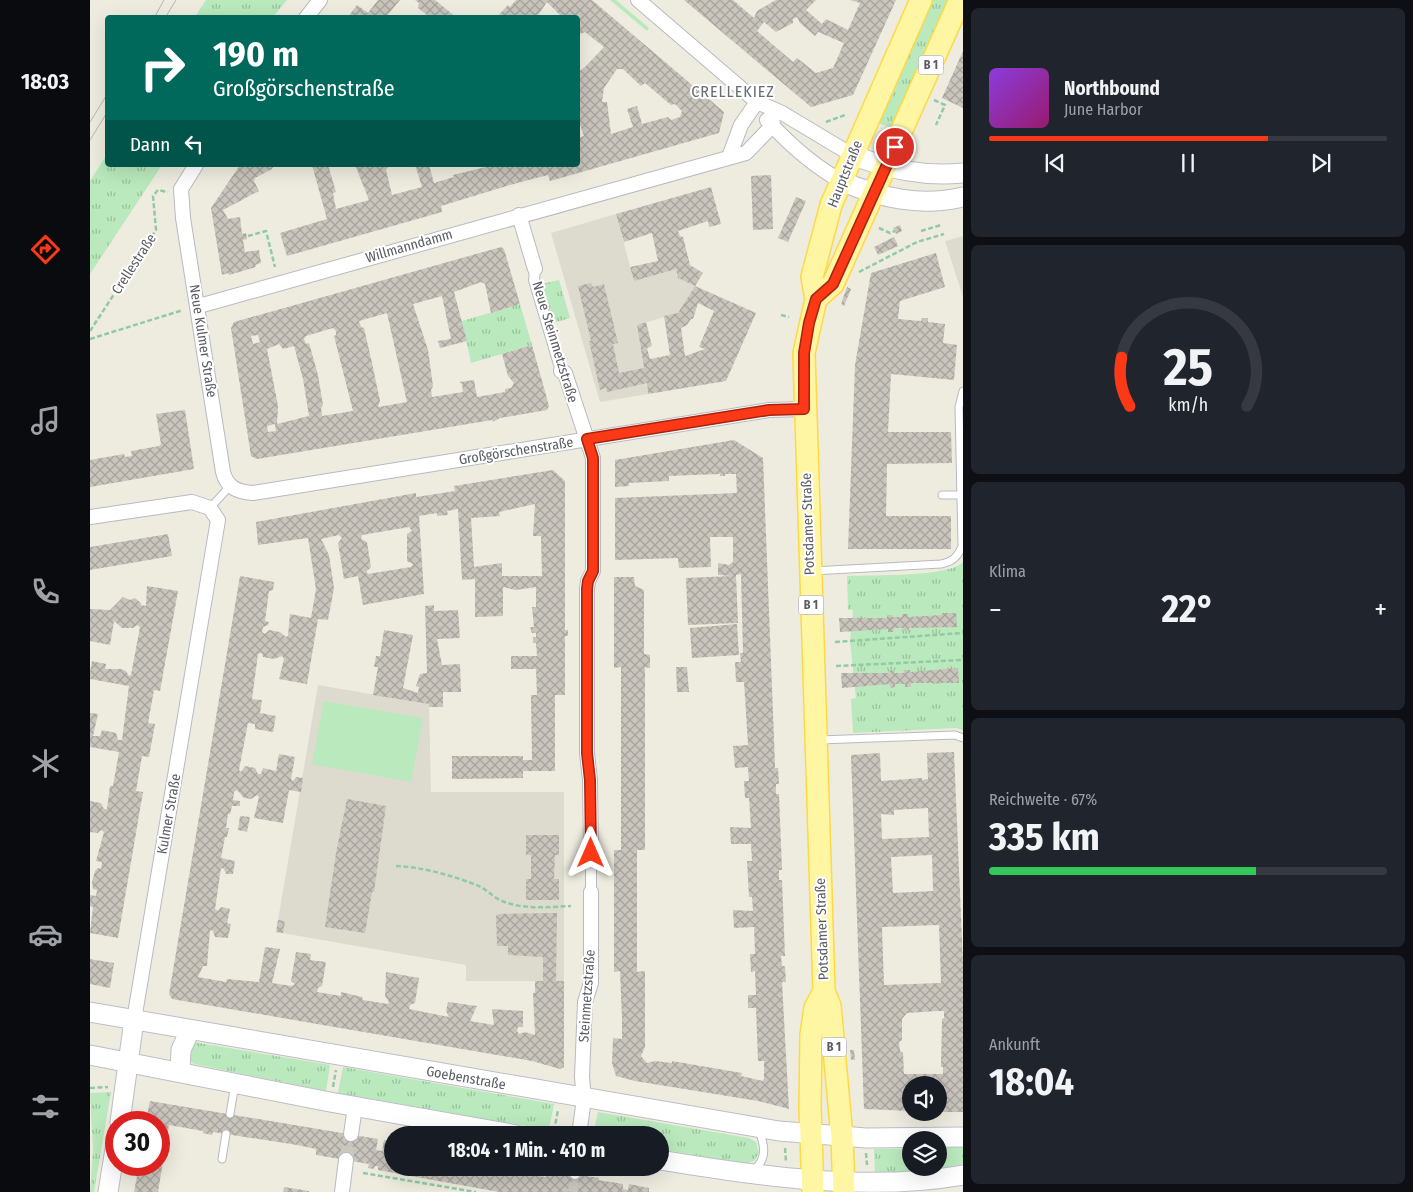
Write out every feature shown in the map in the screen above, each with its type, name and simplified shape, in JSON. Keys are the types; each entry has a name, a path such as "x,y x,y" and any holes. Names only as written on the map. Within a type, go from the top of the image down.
{"main road":[{"name":"Hauptstraße","path":"816,299 812,277 830,211 852,155 921,0"},
{"name":"B 1","path":"816,299 833,284 960,0"},
{"path":"852,155 886,167 933,174 963,173"},
{"path":"841,181 873,194 900,200 928,201 963,197"},
{"name":"Potsdamer Straße","path":"816,299 804,353 804,409 824,991 830,1006 842,1137 844,1188"},
{"name":"Potsdamer Straße","path":"813,1186 810,1134 811,1035 815,1008 824,991"},
{"name":"Goebenstraße","path":"90,1012 584,1099 757,1127 842,1137 963,1137"},
{"name":"Kulmer Straße","path":"121,1111 134,1020"},
{"path":"180,1072 181,1050 190,1030"},
{"path":"90,1055 355,1107 465,1126"},
{"path":"669,1161 813,1186 844,1188 918,1183 963,1175"},
{"path":"108,1192 111,1176"}],"street":[{"path":"308,15 320,0"},
{"path":"638,0 757,102 782,113 852,155"},
{"path":"757,102 772,126 814,165 841,181"},
{"path":"729,157 741,125 757,102"},
{"path":"771,109 772,126"},
{"name":"Willmanndamm","path":"199,306 746,153 772,126"},
{"path":"181,194 181,188 195,167"},
{"name":"Neue Kulmer Straße","path":"181,194 223,470 225,480 230,486"},
{"name":"Neue Steinmetzstraße","path":"520,215 535,269 534,280 562,371 565,373 587,439"},
{"name":"Großgörschenstraße","path":"230,486 242,492 253,493 769,410 804,409"},
{"name":"Steinmetzstraße","path":"580,1126 584,1099 582,1077 585,1002 591,983 590,780 587,753 587,589 588,581 593,571 593,458 587,439"},
{"path":"90,517 182,503 204,504 210,508"},
{"name":"Kulmer Straße","path":"134,1020 218,526 218,520 210,508"},
{"path":"350,1134 355,1107"},
{"path":"342,1192 346,1160"}],"lane":[{"path":"810,571 941,564 951,562 960,553 962,546 955,406 963,391"},
{"path":"210,508 230,486"},
{"path":"942,495 960,495"},
{"path":"816,740 955,735 963,738"},
{"path":"230,1114 236,1084"},
{"path":"746,1174 759,1166 763,1157 762,1140 757,1127"},
{"path":"222,1159 226,1134"}],"path":[{"path":"934,100 945,105 936,124"},
{"path":"824,122 846,115"},
{"name":"Crellestraße","path":"90,331 156,230 153,196 158,190 181,194"},
{"path":"922,231 941,225"},
{"path":"879,228 890,233 895,231"},
{"path":"248,236 266,231 275,267"},
{"path":"858,273 917,242 944,234"},
{"path":"90,339 199,306"},
{"path":"780,315 789,317"},
{"path":"835,642 963,633"},
{"path":"836,666 963,660"},
{"path":"396,866 411,867 455,879 480,887 501,900 526,907 571,906"},
{"path":"332,1092 336,1066"},
{"path":"90,1088 110,1087"},
{"path":"555,1126 558,1105"},
{"path":"785,1144 786,1168"},
{"path":"866,1148 867,1174"},
{"path":"363,1173 476,1192"}],"shaded area":[{"path":"616,214 634,281 676,269 678,278 695,286 678,313 637,325 648,394 600,402 551,233"},
{"path":"963,236 963,297 945,241"},
{"path":"318,685 429,704 431,792 564,792 564,981 466,981 466,965 276,932"}],"green space":[{"path":"206,0 287,0 275,15 196,15"},
{"path":"610,0 616,0 649,28 647,31"},
{"path":"932,0 950,0 893,128 877,123"},
{"path":"105,157 105,167 161,167 90,274 90,181"},
{"path":"559,280 570,318 553,323 542,284"},
{"path":"520,304 532,345 471,363 462,321"},
{"path":"963,562 963,730 956,728 853,733 851,699 856,698 850,641 853,610 848,610 847,576 927,573 956,567"},
{"path":"324,701 423,718 411,782 312,764"},
{"path":"193,1042 330,1065 326,1091 194,1064 187,1059"},
{"path":"343,1067 554,1104 550,1126 526,1126 338,1093"},
{"path":"111,1092 108,1111 105,1111 105,1127 94,1192 90,1192 93,1150 90,1093"},
{"path":"598,1112 749,1138 756,1142 759,1153 754,1161 744,1164 669,1151 669,1126 595,1126"},
{"path":"963,1147 963,1164 947,1167 947,1148"},
{"path":"874,1149 902,1149 902,1173 875,1175"}],"building":[{"path":"378,0 400,0 388,15 349,15 357,5 368,13"},
{"path":"415,0 435,0 453,15 427,15 418,8 419,3"},
{"path":"516,0 592,0 724,112 719,133 550,181 548,175 517,183 441,206 442,212 287,256 280,233 327,219 313,167 329,167 336,192 333,193 336,209 369,200 356,167 388,167 386,170 392,195 422,187 416,167 430,167 434,183 454,177 453,175 486,167 580,167 580,137 584,136 580,125 580,71 604,47 585,32 580,34 580,15 560,15 547,2 538,15 499,15 508,5 510,7","holes":["617,69 623,69 641,86 645,83 671,105 675,104 682,111 680,117 671,120 668,117 642,124 637,106 627,109 633,127 611,134 607,102 602,102 604,88"]},
{"path":"684,0 733,0 754,18 757,11 776,0 816,0 806,10 822,24 826,19 848,30 860,3 850,0 896,0 853,95 811,107","holes":["797,17 800,23 815,36 818,32 844,43 833,68 816,73 797,58 793,62 757,31 764,22 776,32 793,23 793,19"]},
{"path":"963,51 963,108 942,98"},
{"path":"239,167 273,167 255,178 254,181 259,191 223,210 228,219 240,217 242,234 246,233 247,239 243,240 245,252 259,250 261,263 255,265 256,267 229,275 228,273 222,275 211,208"},
{"path":"771,175 773,229 753,230 751,176"},
{"path":"711,187 721,224 709,227 708,221 678,231 680,236 683,237 690,265 703,273 695,286 678,278 676,269 634,281 630,267 658,261 652,233 624,242 616,214"},
{"path":"796,197 806,201 788,242 778,238"},
{"path":"900,225 902,231 896,234 893,228"},
{"path":"894,237 898,246 878,255 874,247"},
{"path":"501,247 504,249 520,304 491,313 485,284 481,282 454,292 467,341 440,348 438,341 451,339 442,296 413,304 428,350 433,386 431,390 432,397 463,392 462,384 459,382 474,380 477,397 505,392 505,389 511,388 514,383 508,376 502,354 532,345 549,406 547,410 500,418 493,422 492,420 257,459 251,456 231,328 234,322","holes":["387,313 407,402 378,407 380,401 372,363 364,328 361,327 359,321","333,328 336,331 334,336 353,411 322,416 321,408 323,405 318,375 309,343 306,344 304,339 306,336","258,335 260,342 253,344 251,336","279,344 283,349 294,346 303,379 309,416 277,424 278,406 267,349","275,424 276,431 268,432 267,426"]},
{"path":"936,253 945,287 900,301 898,319 921,321 922,318 928,318 928,322 945,324 943,343 957,345 954,380 891,374 888,432 951,432 952,463 887,464 886,516 951,516 951,549 848,549 855,365 871,273"},
{"path":"591,283 593,287 604,284 618,343 613,344 619,373 644,368 637,325 646,322 652,346 647,348 650,359 670,355 664,316 678,313 695,286 756,313 726,381 648,394 647,383 607,392 606,388 600,390 578,286","holes":["698,303 714,311 699,347 705,349 685,356 681,328 693,319"]},
{"path":"847,287 851,289 844,306 841,304"},
{"path":"185,410 194,469 90,487 90,460 124,454 125,457 132,456 131,451 159,446 161,444 156,414"},
{"path":"734,440 763,458 775,768 778,768 779,784 776,784 776,794 779,794 782,870 779,870 779,880 782,880 785,956 781,956 782,966 785,966 786,982 782,982 789,1109 758,1101 635,1081 616,1076 612,1063 613,1038 622,1039 620,971 614,972 614,850 621,850 621,667 614,668 614,577 634,577 635,586 644,590 644,654 650,655 650,668 645,667 645,850 637,850 637,972 645,971 645,1047 641,1056 647,1063 655,1061 672,1063 672,1061 742,1073 741,1076 763,1081 764,1078 764,1061 758,1061 756,1008 748,1008 748,995 756,995 755,971 751,972 750,954 755,954 754,927 734,928 733,910 753,911 752,897 749,897 747,861 752,861 751,844 731,844 730,827 751,828 749,798 745,798 744,781 749,781 748,767 735,768 733,746 748,745 744,682 736,682 735,662 741,662 740,653 743,653 741,574 736,575 738,623 688,625 686,578 732,576 718,575 718,563 729,565 733,562 733,537 710,537 711,567 679,568 678,558 615,560 615,498 737,493 736,474 725,474 725,476 720,476 720,474 669,476 669,481 629,483 629,486 615,487 615,460"},
{"path":"553,470 565,481 565,630 568,630 568,636 565,636 565,695 555,695 555,771 523,771 523,778 452,779 452,756 523,756 523,760 532,760 531,695 537,695 536,669 511,669 511,656 537,656 536,643 533,643 533,637 536,637 536,633 532,633 530,627 534,627 532,607 536,607 536,587 516,590 503,587 503,616 475,617 475,579 462,580 458,509 447,511 448,515 437,516 437,513 419,516 424,594 363,605 358,576 344,579 338,543 342,538 339,535 321,539 329,555 334,588 328,620 318,619 307,684 279,679 284,659 282,656 274,659 263,657 262,653 258,654 252,699 262,700 260,713 276,716 273,732 255,729 255,724 248,723 239,770 241,772 245,766 255,768 258,774 261,774 263,768 276,771 279,754 295,757 291,779 293,781 296,777 303,778 301,792 289,790 283,823 254,818 259,797 257,795 251,799 244,798 237,790 234,792 233,800 240,801 240,806 232,806 230,814 228,814 226,828 229,828 227,837 225,837 221,858 235,861 233,874 226,874 224,869 221,868 215,909 218,911 221,907 230,909 227,923 231,924 228,938 215,937 213,931 210,930 207,966 203,966 198,977 226,982 227,979 259,982 265,947 280,949 272,983 292,986 295,984 291,981 296,952 311,954 310,960 326,962 322,986 318,988 317,992 341,996 341,992 362,997 363,1000 388,1004 389,1002 385,996 386,972 419,978 415,1003 410,1005 409,1009 449,1017 446,1011 448,1002 477,1006 470,1021 494,1025 492,1009 523,1011 523,1027 518,1027 517,1031 519,1034 525,1032 535,1035 533,993 535,993 535,981 543,981 543,957 508,955 508,946 497,946 496,916 498,914 557,913 556,981 564,981 564,1067 560,1069 532,1061 172,999 169,994 240,576 274,582 273,590 269,591 265,621 269,622 268,625 263,627 262,632 265,634 269,630 280,632 286,637 288,636 290,614 311,618 316,589 308,538 258,545 256,522 416,493 416,497 455,491 454,486","holes":["535,504 533,536 541,536 542,576 502,576 502,563 474,567 471,518 500,516 499,512","409,527 412,531 407,534 407,561 413,564 411,567 368,574 366,572 371,567 367,542 361,539 362,535"]},
{"path":"168,534 172,556 90,570 90,547"},
{"path":"147,586 178,591 160,691 154,690 148,723 155,724 149,757 142,756 136,791 143,792 118,938 90,933 93,907 90,906 90,895 96,896 97,890 93,889 92,882 95,871 98,868 101,869 102,862 96,861 104,832 101,830 98,833 90,832 90,801 101,803 104,809 107,809 110,786 113,786 119,752 90,747 90,713 98,714 93,736 100,736 102,730 116,733 118,740 122,740 129,686 90,679 90,672 92,661 106,664 105,669 121,669 126,671 129,676 131,675 140,627 137,625 133,628 122,628 114,621 110,645 90,641 90,609 110,610 123,597 130,600 135,598 141,605 146,606"},
{"path":"434,605 434,611 458,610 460,638 437,639 442,665 460,664 461,692 443,692 443,707 429,707 429,704 373,695 378,667 374,667 376,656 380,656 384,630 413,635 403,688 418,693 419,687 416,686 420,674 427,673 425,606"},
{"path":"942,613 956,613 957,627 909,628 909,631 903,631 903,628 894,628 893,632 888,632 888,629 840,632 839,618 887,618 887,615 902,617 902,614 908,614 908,617 942,615"},
{"path":"737,624 739,655 692,658 690,628"},
{"path":"676,667 687,667 689,692 677,692"},
{"path":"958,668 959,683 911,683 911,687 905,687 905,684 895,684 895,687 890,688 890,684 842,688 841,673 889,673 889,671 894,670 894,673 904,673 904,670 910,670 910,672"},
{"path":"954,752 963,963 963,1112 947,1112 947,1076 902,1076 902,1111 864,1109 851,755 880,753 881,781 928,779 927,753","holes":["928,808 929,837 882,839 881,814 894,815 894,810","932,855 933,891 893,893 891,857","939,925 941,983 884,985 882,927","944,1011 944,1018 942,1019 941,1067 943,1067 943,1074 904,1074 903,1053 900,1051 899,1042 902,1040 902,1019 907,1013"]},
{"path":"347,799 386,806 374,892 372,892 365,933 325,927 336,853"},
{"path":"240,816 250,817 247,832 238,830"},
{"path":"526,835 559,835 559,855 555,855 554,879 559,879 559,900 526,900 526,879 531,879 531,855 526,855"},
{"path":"278,920 285,921 283,933 276,932"},
{"path":"90,959 114,963 110,988 90,984"},
{"path":"850,1050 854,1050 855,1060 851,1060"},
{"path":"150,1101 378,1139 376,1150 382,1151 384,1140 384,1171 378,1170 378,1166 375,1166 374,1169 368,1168 369,1164 316,1155 316,1149 213,1132 212,1135 203,1133 203,1131 170,1125 170,1111 148,1111"},
{"path":"137,1176 161,1176 158,1192 134,1192"},
{"path":"411,1176 586,1176 623,1184 623,1189 628,1190 629,1184 649,1188 649,1192 499,1192"},
{"path":"284,1187 309,1191 309,1192 283,1192"}],"tunnel":[{"path":"346,1160 351,1134"},
{"path":"573,1192 575,1176"}],"tram line":[{"path":"156,15 164,0"},
{"path":"167,15 176,0"},
{"path":"90,122 105,98"},
{"path":"90,140 105,116"}],"district":[{"name":"CRELLEKIEZ","path":"733,91"}],"route":[{"path":"591,853 590,780 587,753 587,589 588,581 593,571 593,458 587,439 769,410 804,409 803,363 805,342 816,299 833,284 895,147"}]}
